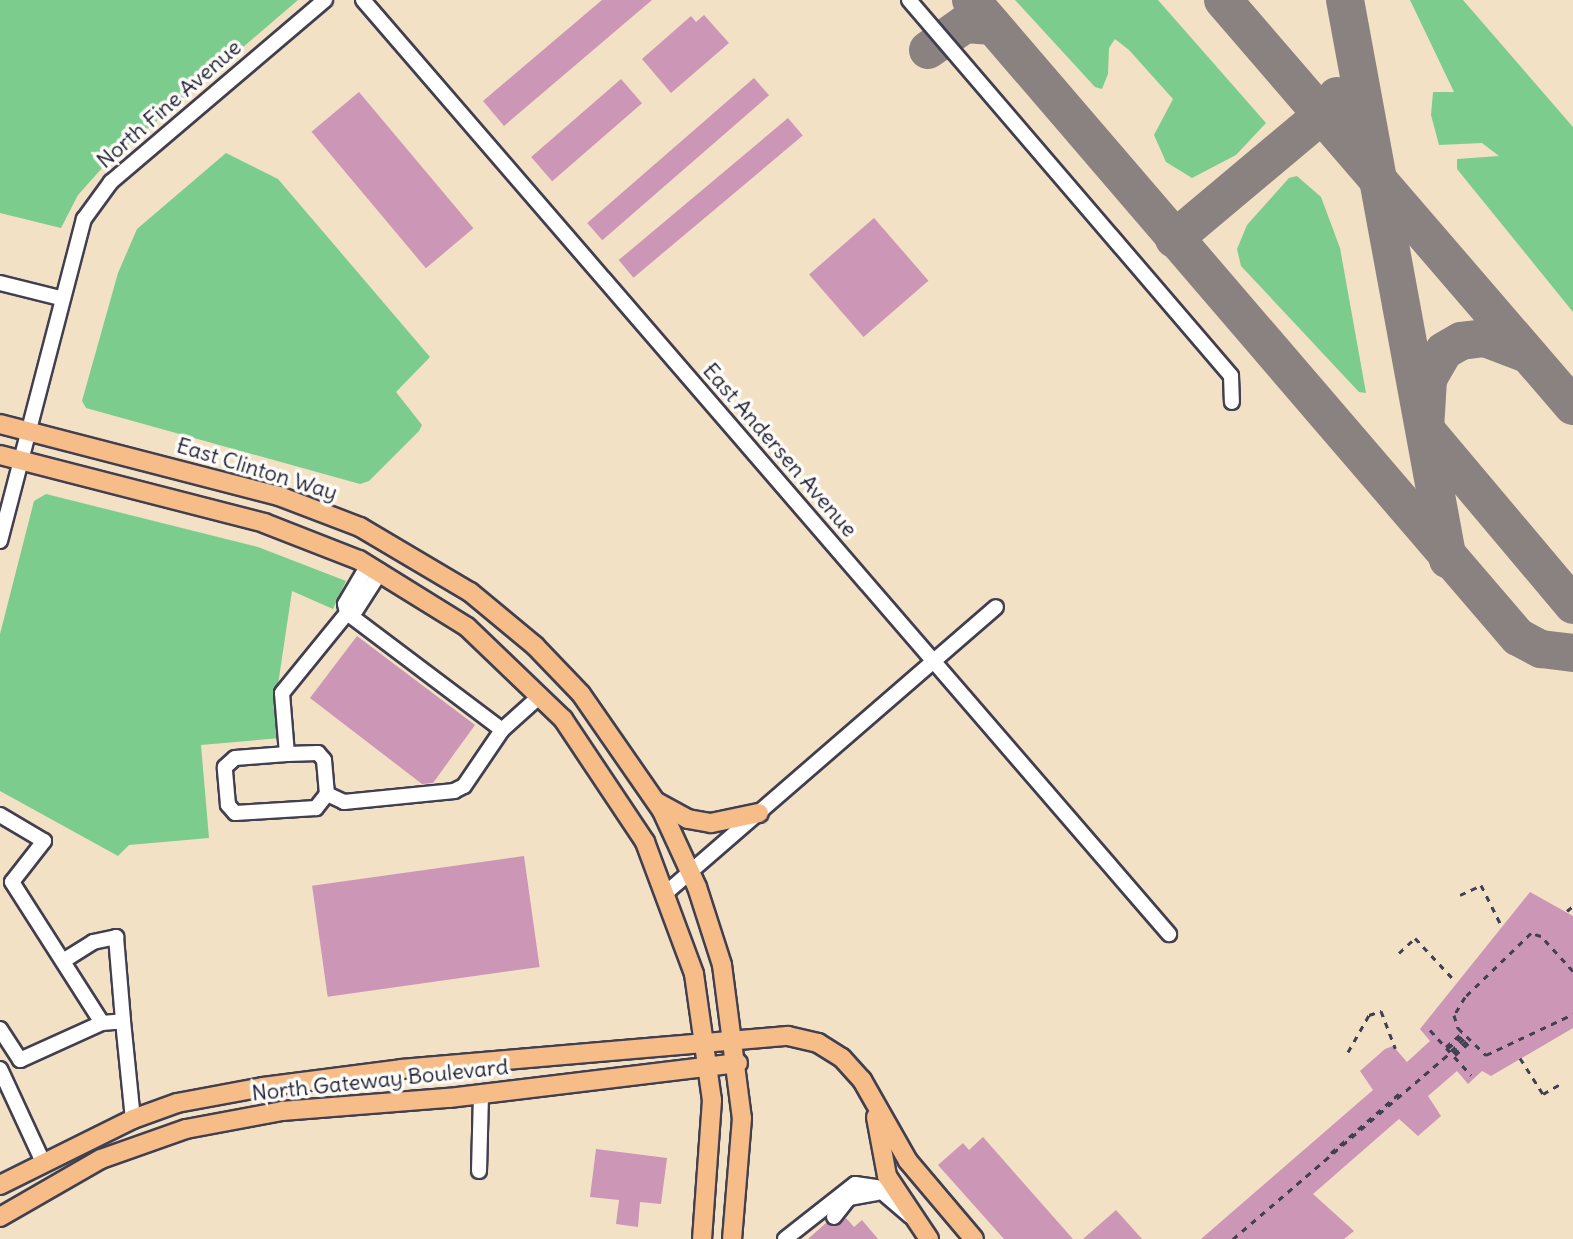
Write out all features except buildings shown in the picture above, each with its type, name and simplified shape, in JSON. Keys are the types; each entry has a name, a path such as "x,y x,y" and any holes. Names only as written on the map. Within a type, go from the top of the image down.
{"main road":[{"name":"East Clinton Way","path":"0,424 252,488 340,518 425,562 513,626 599,716 657,802 690,872 722,965 738,1063 742,1139 732,1239"},
{"path":"0,455 264,523 374,568 467,627 541,695 618,794 667,892 694,974 709,1066 712,1134 702,1239"},
{"path":"374,568 396,560 513,626"},
{"path":"657,802 701,822 725,823 759,813"},
{"name":"North Gateway Boulevard","path":"0,1185 42,1160 177,1103 287,1084 706,1040 788,1036 818,1043 842,1058 908,1161 974,1239"},
{"name":"North Gateway Boulevard","path":"0,1217 101,1159 186,1129 290,1110 481,1094 738,1063"},
{"path":"876,1107 882,1163 910,1216 929,1239"}],"street":[{"name":"North Fine Avenue","path":"0,541 60,298 84,219 111,182 325,0"},
{"name":"East Andersen Avenue","path":"363,0 1169,934"},
{"path":"909,0 1231,376 1232,402"},
{"path":"0,283 60,298"},
{"path":"374,568 345,604 347,613 502,730"},
{"path":"667,892 996,607"},
{"path":"287,754 282,693 347,613"},
{"path":"327,794 344,802 454,791 464,786 502,730 541,695"},
{"path":"318,753 324,760 327,794 316,808 235,813 228,805 225,767 235,758 287,754 318,753"},
{"path":"2,820 44,841 12,882 102,1023"},
{"path":"63,961 93,942 116,937 133,1119"},
{"path":"0,1029 20,1060 102,1023 123,1021"},
{"path":"0,1069 42,1160"},
{"path":"287,1084 290,1110"},
{"path":"479,1171 481,1094"},
{"path":"785,1239 847,1187 865,1184 885,1194 910,1216"},
{"path":"834,1217 856,1194 885,1194"}],"path":[{"path":"1460,895 1481,885 1502,927"},
{"path":"1567,911 1573,906"},
{"path":"1573,971 1541,936 1525,936 1465,997 1454,1015 1466,1037 1486,1055 1573,1014"},
{"path":"1399,953 1415,938 1456,982"},
{"path":"1348,1052 1369,1015 1381,1011 1395,1048"},
{"path":"1430,1030 1471,1075"},
{"path":"1232,1239 1466,1037"},
{"path":"1451,1051 1466,1037"},
{"path":"1520,1058 1543,1094 1562,1083"},
{"path":"1232,1239 1402,1091"}],"green space":[{"path":"0,0 298,0 103,167 78,195 61,228 0,213"},
{"path":"1015,0 1158,0 1266,123 1236,155 1192,178 1166,162 1154,135 1173,99 1129,50 1115,39 1109,48 1108,74 1102,89 1095,87"},
{"path":"1410,0 1463,0 1573,127 1573,312 1457,169 1457,159 1499,156 1482,143 1439,145 1431,115 1433,92 1454,92"},
{"path":"226,153 278,179 430,357 396,392 422,425 369,481 360,484 86,408 82,401 118,273 137,229"},
{"path":"1297,176 1321,197 1340,248 1366,393 1359,392 1241,266 1237,249 1247,225 1289,178"},
{"path":"46,494 258,547 346,581 333,609 292,591 276,698 280,738 201,745 209,838 129,845 118,856 0,791 0,634 34,501"}],"taxiway":[{"path":"971,0 1518,637 1541,649 1573,653"},
{"path":"1223,0 1573,406"},
{"path":"1345,0 1448,560"},
{"path":"928,50 965,24 993,26"},
{"path":"1174,239 1322,115 1337,96"},
{"path":"1527,354 1485,338 1461,341 1444,351 1428,379 1425,429 1573,605"}]}
